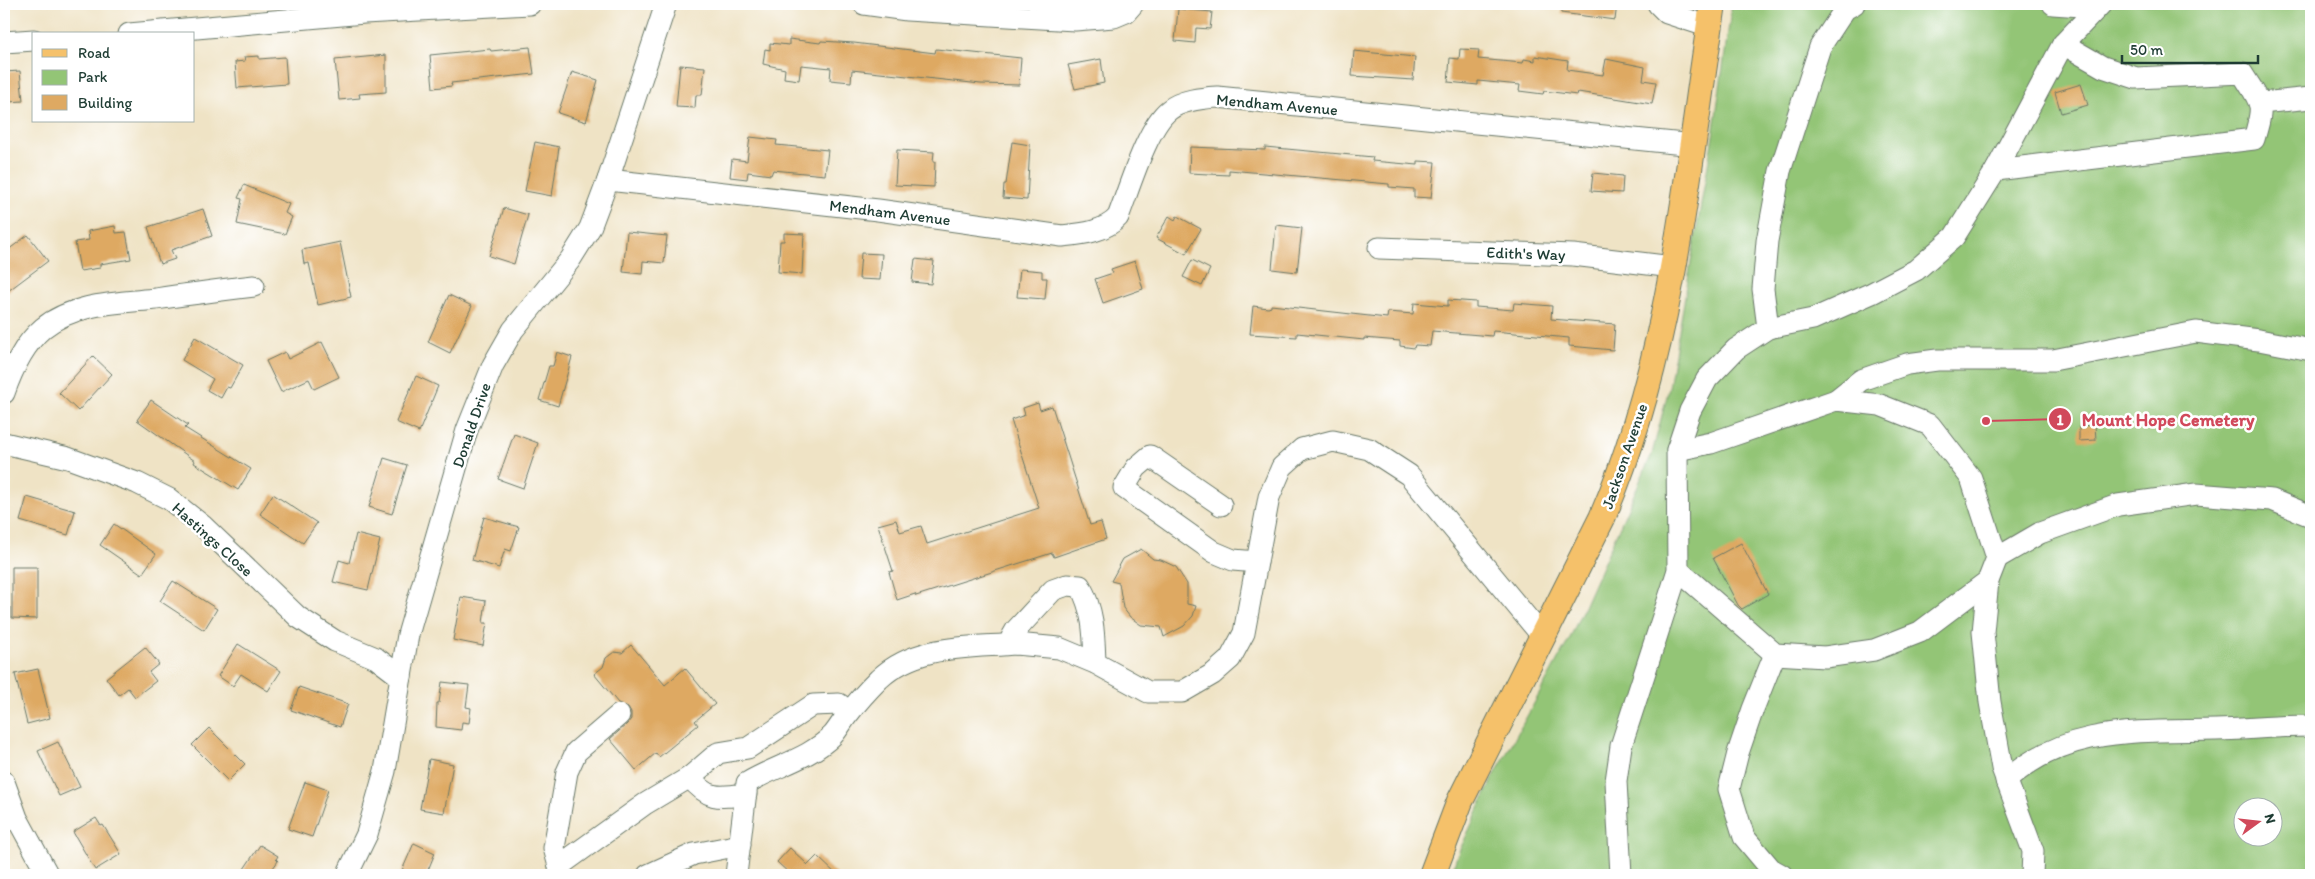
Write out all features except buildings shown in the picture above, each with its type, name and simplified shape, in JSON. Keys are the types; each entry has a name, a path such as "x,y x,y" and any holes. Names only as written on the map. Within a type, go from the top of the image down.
{"main road":[{"name":"Jackson Avenue","path":"1432,875 1460,801 1544,637 1602,518 1621,475 1640,418 1656,352 1673,267 1694,145 1711,16"}],"street":[{"path":"152,32 364,14 530,4"},
{"name":"Donald Drive","path":"347,875 367,834 385,771 408,634 467,430 493,365 513,330 570,260 585,236 608,180 666,4"},
{"path":"864,4 907,10 1075,20 1114,18 1126,12 1134,4"},
{"path":"1658,4 1667,13 1711,16"},
{"path":"1768,328 1763,289 1766,241 1780,171 1820,47 1845,9 1854,4"},
{"path":"2053,4 2098,6"},
{"path":"1621,875 1616,781 1621,746 1678,570 1677,450 1690,411 1707,380 1736,349 1768,328 1813,319 1872,293 1916,270 1954,237 1996,170 2063,44 2098,6"},
{"path":"4,42 32,40"},
{"path":"1996,170 2254,139 2261,116 2261,103 2242,73 2136,78 2103,67 2063,44"},
{"name":"Mendham Avenue","path":"608,180 878,210 1062,236 1079,234 1111,225 1118,216 1153,128 1169,110 1198,98 1217,97 1694,145"},
{"path":"2261,103 2311,98"},
{"name":"Edith's Way","path":"1379,248 1574,255 1673,267"},
{"path":"4,393 10,375 27,344 43,328 63,316 90,307 254,286"},
{"path":"1677,450 1712,443 1836,400 1861,380 1907,364 1937,360 2053,360 2196,332 2259,340 2311,350"},
{"path":"1836,400 1880,405 1930,425 1972,478 1997,558"},
{"path":"736,875 747,783 764,773 802,758 833,734 880,678 901,663 931,650 1016,644 1059,648 1095,663 1148,692 1182,692 1213,674 1230,658 1244,633 1269,497 1282,468 1302,449 1333,441 1369,450 1409,475 1544,637"},
{"name":"Hastings Close","path":"4,443 68,458 137,483 169,499 203,526 298,617 335,641 376,658 401,676"},
{"path":"1221,505 1150,456 1136,468 1124,488 1214,552 1233,560 1257,562"},
{"path":"2032,875 2033,851 2002,768 1990,702 1984,640 1988,581 1997,558 2040,533 2118,505 2196,494 2272,500 2311,516"},
{"path":"1678,570 1775,654 1826,657 1874,650 1920,632 1988,581"},
{"path":"1016,644 1012,637 1016,630 1053,590 1067,585 1080,586 1087,599 1094,622 1095,663"},
{"path":"1775,654 1738,753 1729,789 1744,837 1771,869 1782,875"},
{"path":"620,715 576,752 567,772 554,848 560,871 645,804 690,776 718,753 748,748 813,705 839,704 850,712"},
{"path":"2006,781 2019,770 2059,746 2110,733 2311,726"},
{"path":"748,748 764,773"},
{"path":"690,776 699,789 711,796 724,798 746,794"},
{"path":"4,782 17,818 48,875"},
{"path":"648,875 694,854 740,845"}],"green space":[{"path":"1732,4 2311,4 2311,875 1451,875 1457,856 1492,780 1570,638 1652,454 1669,388 1713,136"}],"place":[{"name":"Mount Hope Cemetery","path":"1986,421"}]}
